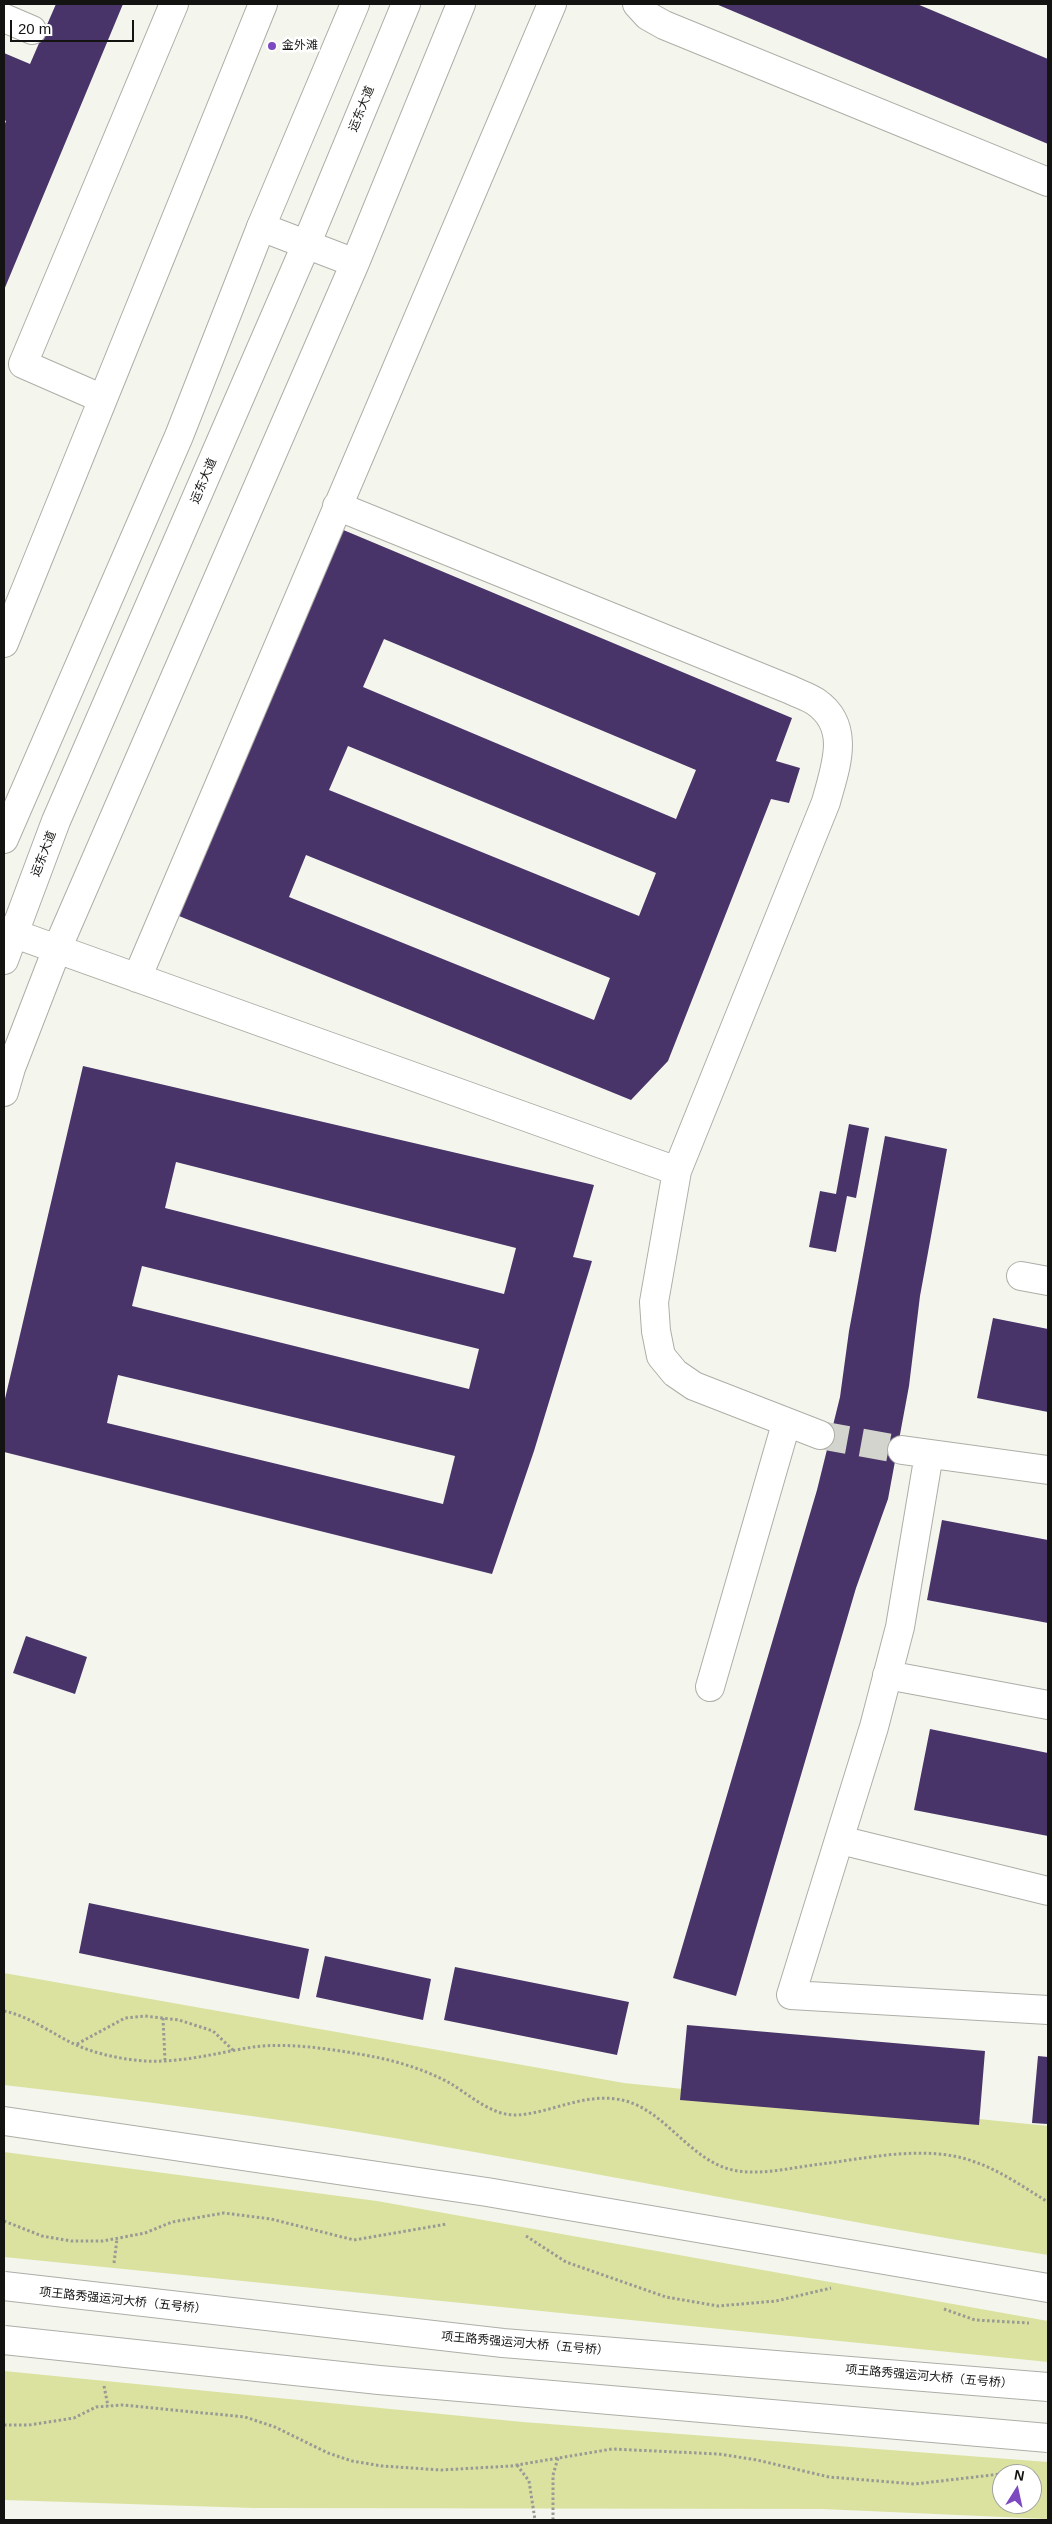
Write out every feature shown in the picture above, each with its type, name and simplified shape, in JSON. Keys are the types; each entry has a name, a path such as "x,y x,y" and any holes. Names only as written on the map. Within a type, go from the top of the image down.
{"main road":[{"path":"103,399 23,364 174,4"},
{"path":"4,643 263,4"},
{"path":"4,839 179,436 261,227 355,4"},
{"name":"运东大道","path":"4,960 8,932 306,244 406,4"},
{"path":"4,1092 11,1068 57,949 354,263 462,4"},
{"path":"137,978 552,4"},
{"path":"637,4 648,16 664,25 1048,182"},
{"path":"4,18 32,30"},
{"path":"261,227 354,263"},
{"path":"337,506 792,690 816,702 830,715 837,730 840,750 826,802 677,1171 654,1302 661,1356 675,1373 694,1386 786,1424 820,1435"},
{"path":"8,932 677,1171"},
{"path":"1022,1276 1048,1281"},
{"path":"710,1687 786,1424"},
{"path":"902,1450 1048,1470"},
{"path":"929,1454 900,1627 840,1840 791,1996 1048,2010"},
{"path":"888,1674 1048,1705"},
{"path":"840,1840 1048,1891"},
{"path":"4,2121 487,2192 1048,2288"},
{"name":"项王路秀强运河大桥（五号桥）","path":"4,2286 503,2343 1048,2387"},
{"path":"4,2340 379,2380 1048,2438"}],"path":[{"path":"4,2011 16,2014 76,2045 107,2056 144,2061 183,2061 234,2051 286,2046 374,2057 416,2068 448,2082 492,2110 516,2115 583,2101 616,2099 634,2105 654,2116 700,2155 721,2166 737,2171 760,2172 893,2155 955,2157 974,2161 1048,2202"},
{"path":"76,2045 125,2018 145,2016 179,2020 212,2031 234,2051"},
{"path":"163,2018 164,2060"},
{"path":"4,2220 42,2236 71,2240 103,2241 145,2233 172,2222 224,2213 271,2220 354,2240 453,2223"},
{"path":"521,2233 566,2262 674,2299 718,2306 776,2301 840,2286"},
{"path":"939,2307 975,2320 1030,2323"},
{"path":"4,2425 30,2425 74,2418 96,2407 122,2405 245,2416 275,2427 328,2453 367,2464 441,2470 518,2465 612,2449 667,2450 719,2454 757,2460 829,2477 915,2484 992,2475"},
{"path":"553,2520 553,2475 558,2458"},
{"path":"518,2465 529,2481 535,2520"}],"green space":[{"path":"4,1973 624,2083 1048,2126 1048,2255 345,2130 199,2109 4,2085"},
{"path":"4,2152 377,2201 1048,2321 1048,2362 4,2257"},
{"path":"4,2371 523,2422 1048,2462 1048,2519 822,2509 253,2508 4,2500"}],"building":[{"path":"56,4 123,4 4,290 4,126 6,121 4,120 4,53 30,64"},
{"path":"716,4 917,4 1048,59 1048,144"},
{"path":"341,529 792,718 776,761 800,768 789,803 771,799 668,1061 631,1100 179,916","holes":["384,639 696,770 676,819 363,687","348,746 656,873 639,916 329,790","306,855 610,978 594,1020 289,897"]},
{"path":"83,1066 594,1185 573,1257 592,1261 534,1451 492,1574 4,1452 4,1403","holes":["176,1162 516,1248 504,1294 165,1208","142,1266 479,1349 469,1389 132,1306","118,1375 455,1456 443,1504 107,1423"]},
{"path":"849,1124 869,1128 856,1198 847,1196 836,1252 809,1247 820,1191 836,1194"},
{"path":"885,1136 947,1149 920,1296 909,1386 888,1499 856,1588 736,1996 673,1978 817,1490 840,1397 849,1331"},
{"path":"993,1318 1048,1329 1048,1412 977,1398"},
{"path":"942,1520 1048,1540 1048,1623 927,1600"},
{"path":"26,1636 87,1657 75,1694 13,1673"},
{"path":"930,1729 1048,1753 1048,1836 914,1810"},
{"path":"89,1903 309,1949 299,1999 79,1953"},
{"path":"325,1956 431,1979 423,2020 316,1997"},
{"path":"455,1967 629,2002 617,2055 444,2020"},
{"path":"687,2025 985,2051 979,2125 680,2100"},
{"path":"1038,2056 1048,2057 1048,2124 1032,2123"}],"tunnel":[{"path":"820,1435 902,1450"}],"place":[{"name":"金外滩","path":"272,46"}]}
